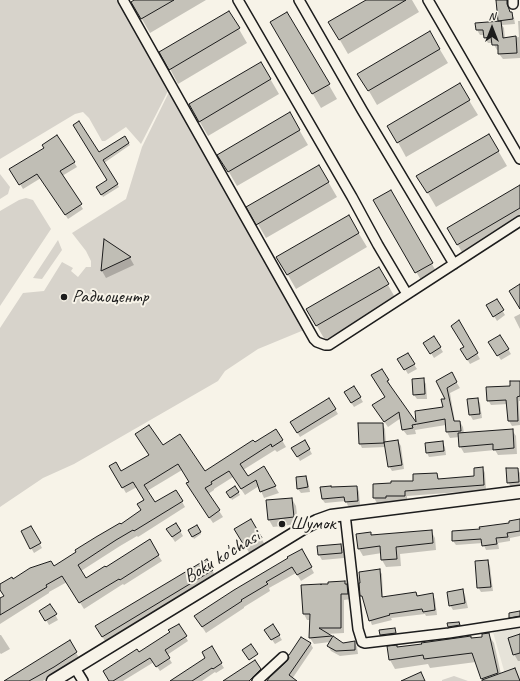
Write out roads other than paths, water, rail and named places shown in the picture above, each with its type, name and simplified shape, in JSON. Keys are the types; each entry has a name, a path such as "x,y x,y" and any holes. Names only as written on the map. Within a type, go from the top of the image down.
{"street":[{"path":"123,0 317,342 325,345 329,344 520,221"},
{"path":"238,0 407,294"},
{"path":"299,0 362,110 454,264"},
{"path":"428,0 520,159"},
{"name":"Boku ko'chasi","path":"53,681 305,527 324,518 345,514 520,492"},
{"path":"345,514 358,629 362,642 365,643 449,633 520,622"},
{"path":"256,681 283,657"},
{"path":"75,668 83,681"}],"place":[{"name":"Радиоцентр","path":"64,297"},
{"name":"Шумок","path":"282,524"}]}
